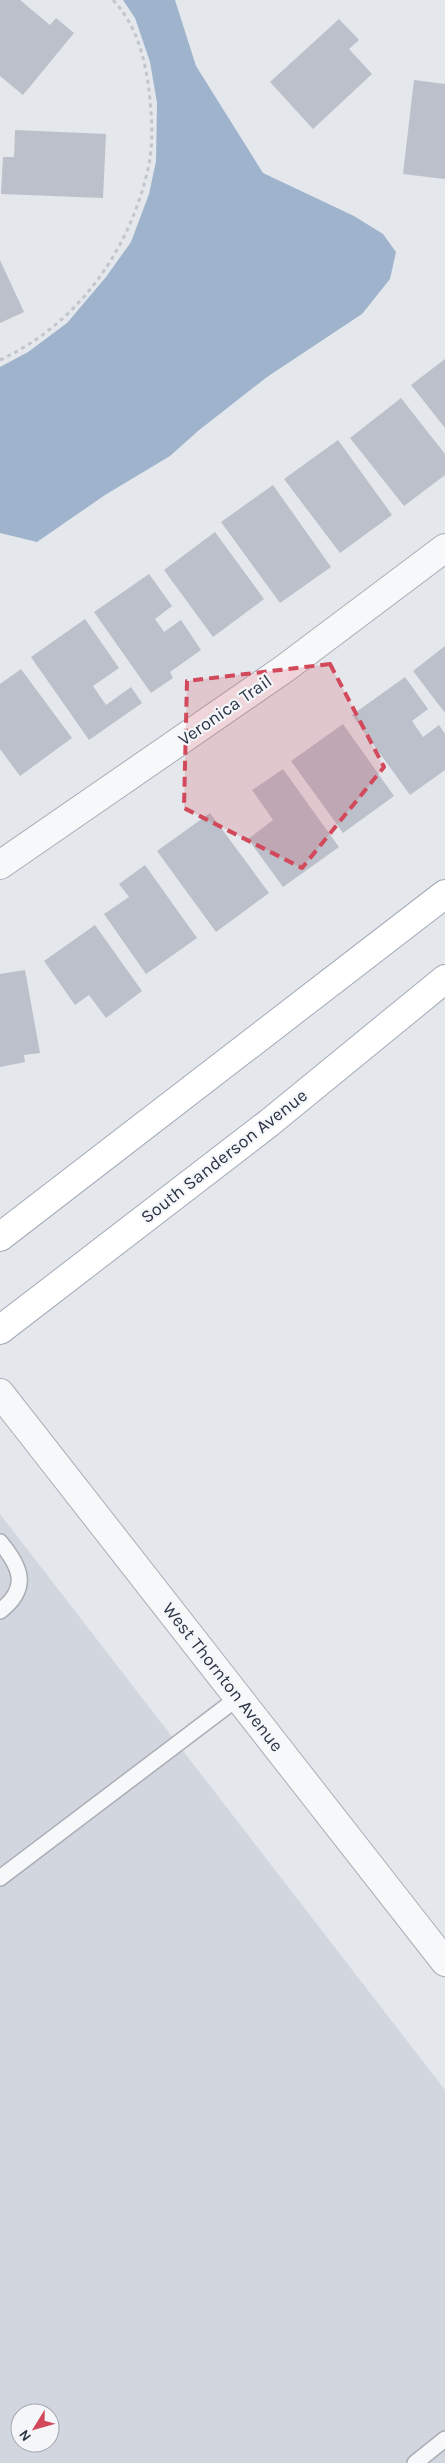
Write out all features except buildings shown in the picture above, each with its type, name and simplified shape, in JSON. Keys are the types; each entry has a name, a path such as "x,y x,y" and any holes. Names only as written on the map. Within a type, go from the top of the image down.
{"main road":[{"path":"0,1237 445,894"},
{"name":"South Sanderson Avenue","path":"0,1330 269,1123 445,979"}],"street":[{"name":"Veronica Trail","path":"0,865 284,669 445,548"},
{"name":"West Thornton Avenue","path":"0,1393 445,1962"}],"lane":[{"path":"0,1542 20,1570 19,1585 8,1605 0,1611"},
{"path":"0,1878 238,1697"},
{"path":"415,2463 445,2439"}],"path":[{"path":"0,360 39,339 62,320 84,297 100,277 129,231 139,202 148,172 151,142 148,86 136,35 124,14 113,0"}],"highlighted area":[{"path":"330,664 384,767 302,868 184,808 187,681"}],"shaded area":[{"path":"0,1514 445,2090 445,2463 0,2463"}],"water":[{"path":"123,0 175,0 196,66 263,173 354,216 383,234 396,252 390,279 362,314 267,377 198,431 170,456 105,495 37,542 0,533 0,367 28,352 67,323 106,277 131,242 149,194 156,161 157,103 150,62 135,18"}]}
